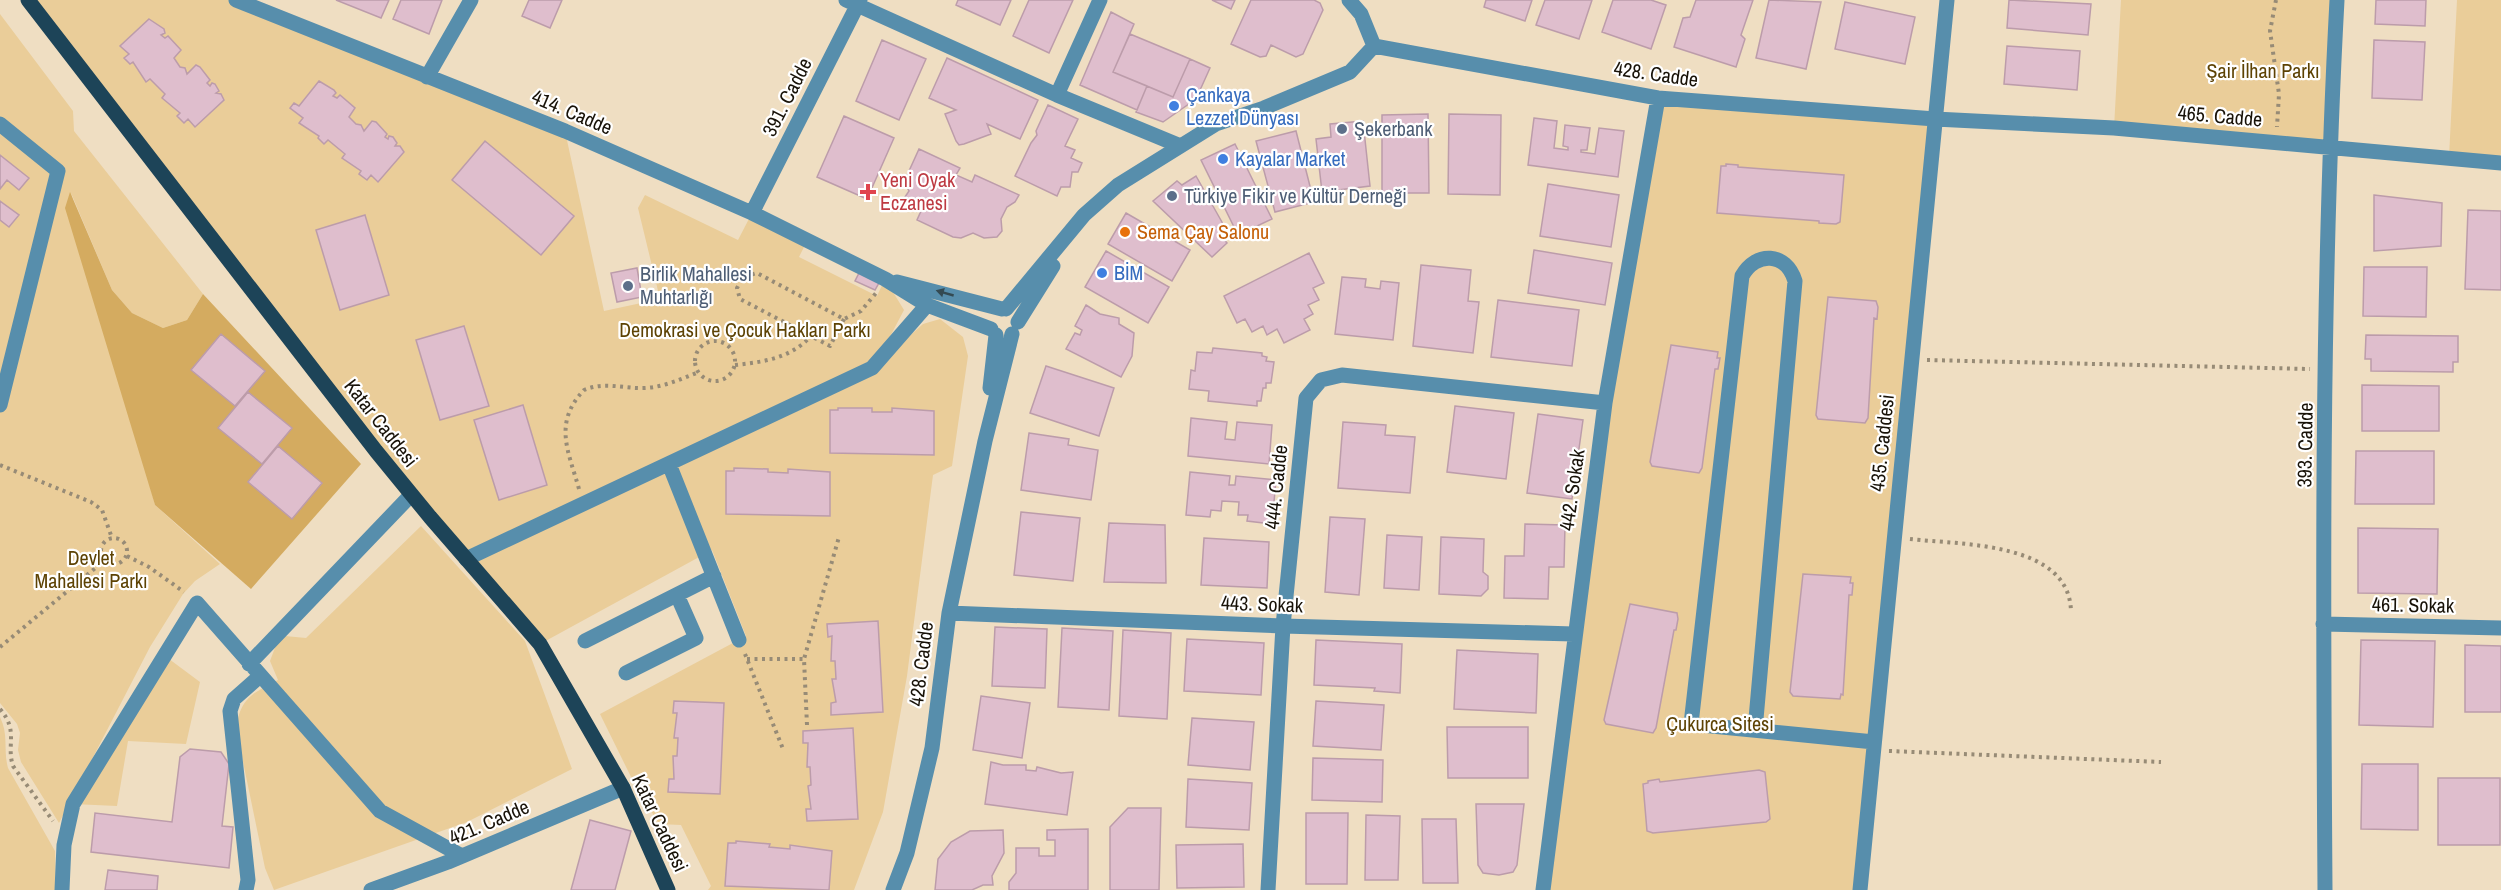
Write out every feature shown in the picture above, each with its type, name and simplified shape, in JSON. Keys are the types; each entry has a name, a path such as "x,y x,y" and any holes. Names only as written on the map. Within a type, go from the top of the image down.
{"main road":[{"name":"Katar Caddesi","path":"28,0 233,269 411,495 540,644 623,788 668,890"}],"street":[{"name":"414. Cadde","path":"236,0 565,131 752,213 884,279"},
{"path":"427,77 471,0"},
{"path":"1057,95 1100,0"},
{"path":"985,441 993,332 991,316 1004,309 1084,215 1118,185 1216,124 1264,108 1350,72 1374,46 1361,14 1349,0"},
{"name":"393. Cadde","path":"2325,890 2324,624 2329,147 2337,0"},
{"name":"435. Caddesi","path":"1860,890 1935,119 1944,1"},
{"path":"854,2 1057,95 1179,145"},
{"name":"391. Cadde","path":"752,213 854,2"},
{"name":"428. Cadde","path":"1374,46 1658,98 1935,119"},
{"name":"442. Sokak","path":"1543,890 1605,403 1658,98"},
{"name":"465. Cadde","path":"1935,119 2114,128 2500,159"},
{"path":"0,124 58,171 0,405"},
{"path":"985,441 1015,328 1084,215"},
{"path":"1755,730 1796,280 1792,270 1784,263 1771,258 1757,260 1748,266 1742,276 1691,724 1874,746"},
{"path":"884,279 1004,309 1014,314 1015,328"},
{"path":"884,279 927,305 1004,337 1015,328"},
{"path":"466,559 872,368 927,305"},
{"name":"444. Cadde","path":"1268,890 1283,626 1306,398 1321,380 1342,375 1605,403"},
{"name":"428. Cadde","path":"893,890 907,853 932,748 949,613 985,441"},
{"path":"669,464 739,640"},
{"path":"246,890 248,880 230,711 234,699 254,670 411,495"},
{"path":"585,641 714,576"},
{"path":"626,674 696,638 677,595"},
{"path":"62,890 65,839 74,804 197,603 380,811 462,856"},
{"name":"443. Sokak","path":"949,613 1574,634"},
{"name":"461. Sokak","path":"2324,624 2501,628"},
{"name":"421. Cadde","path":"371,890 462,856 623,788"}],"path":[{"path":"2276,0 2270,31 2278,94 2277,142"},
{"path":"844,319 757,273 749,274 737,288 740,299 830,346 844,319 861,311 870,303 884,279"},
{"path":"735,365 780,357 802,347 812,336"},
{"path":"712,341 730,347 734,352 735,365 728,377 716,381 703,377 699,372 696,366 697,353 705,344 712,341"},
{"path":"1911,359 2327,369"},
{"path":"583,504 564,428 568,412 576,398 584,390 595,386 645,388 671,384 699,372"},
{"path":"0,465 91,502 102,510 112,538"},
{"path":"807,724 804,659 839,537"},
{"path":"1894,537 2003,549 2041,562 2063,581 2071,601 2071,613"},
{"path":"105,560 101,548 106,541 112,538 125,543 127,556"},
{"path":"105,560 117,564 127,556"},
{"path":"127,556 149,567 197,603"},
{"path":"0,647 105,560"},
{"path":"739,640 783,749"},
{"path":"747,659 804,659"},
{"path":"0,709 11,727 10,757 13,766 65,839"},
{"path":"1874,746 2161,762"}],"green space":[{"name":"Demokrasi ve Çocuk Hakları Parkı","path":"28,0 236,0 565,131 604,311 660,299 638,208 645,195 738,240 752,213 807,241 799,257 877,296 885,279 904,310 874,367 923,324 940,319 963,337 968,356 952,466 933,475 907,676 883,812 854,890 708,890 711,886 681,825 659,824 634,783 600,714 746,636 712,550 540,644 430,517"},
{"name":"Şair İlhan Parkı","path":"2121,0 2337,0 2329,147 2114,128"},
{"path":"2457,0 2501,0 2501,154 2498,162 2449,157"},
{"name":"Devlet Mahallesi Parkı","path":"0,14 73,111 74,131 203,294 187,320 163,328 132,313 112,290 71,193 155,505 220,564 195,581 183,594 150,647 59,823 21,762 18,750 20,733 17,724 0,703"},
{"name":"Çukurca Sitesi","path":"1658,98 1935,119 1860,890 1543,890 1574,634"},
{"path":"421,526 525,641 572,769 467,822 274,890 265,868 236,728 241,709 255,693 278,680 270,661 276,645 285,636 306,638"},
{"path":"165,656 200,682 186,744 128,741 117,806 73,804"},
{"path":"0,717 4,730 8,768 55,851 56,890 0,890"}],"shaded area":[{"path":"70,192 112,290 132,313 163,328 187,320 203,294 361,464 251,589 155,505 65,208"}],"building":[{"path":"336,0 389,0 381,18"},
{"path":"401,0 442,0 429,34 393,19"},
{"path":"529,0 562,0 550,28 522,16"},
{"path":"958,0 1011,0 1000,25 956,5"},
{"path":"1029,0 1073,0 1049,53 1013,36"},
{"path":"1212,0 1235,0 1231,9"},
{"path":"1251,0 1314,0 1320,3 1323,10 1303,54 1296,57 1271,45 1266,56 1260,57 1231,44"},
{"path":"1486,0 1532,0 1525,21 1484,7"},
{"path":"1545,0 1592,0 1579,39 1536,25"},
{"path":"1613,0 1651,0 1666,5 1651,49 1602,32"},
{"path":"1696,0 1753,0 1741,35 1745,39 1736,67 1674,47 1683,18 1690,17"},
{"path":"1769,0 1821,2 1806,69 1756,58"},
{"path":"2009,0 2091,4 2088,35 2007,28"},
{"path":"2376,0 2426,0 2425,26 2375,24"},
{"path":"1845,2 1915,17 1905,64 1835,49"},
{"path":"1111,12 1134,24 1113,72 1147,86 1137,110 1080,85"},
{"path":"149,19 164,29 165,33 161,35 165,38 168,36 181,50 174,58 180,67 185,68 187,74 196,65 200,67 210,80 207,83 210,86 212,83 215,84 219,91 216,93 221,94 224,100 195,127 188,119 184,123 177,116 180,113 162,98 165,94 150,79 146,82 133,62 130,64 124,58 129,54 120,46"},
{"path":"1130,34 1190,59 1173,97 1113,72"},
{"path":"882,40 926,59 899,120 856,101"},
{"path":"2374,40 2425,42 2422,100 2372,98"},
{"path":"2007,46 2080,51 2077,90 2004,84"},
{"path":"947,58 1038,100 1020,139 987,124 991,134 959,145 945,114 956,110 929,98"},
{"path":"1190,59 1210,68 1196,99 1163,122 1136,112 1147,86 1173,97"},
{"path":"319,81 334,90 336,93 333,96 337,98 340,95 355,108 349,117 356,124 361,125 364,131 372,121 376,122 387,134 385,137 388,139 389,136 393,137 397,143 395,146 400,146 404,152 378,182 371,175 367,180 359,174 361,171 342,158 345,154 328,140 324,144 318,138 319,136 299,123 303,118 290,108 294,103 299,106"},
{"path":"1048,105 1078,119 1065,146 1075,150 1071,158 1082,163 1078,172 1072,172 1070,187 1061,187 1057,196 1015,176 1037,135 1036,131"},
{"path":"1428,114 1429,193 1382,193 1382,115"},
{"path":"1449,114 1501,115 1500,195 1448,194"},
{"path":"844,116 894,138 867,199 817,177"},
{"path":"1534,118 1557,121 1554,148 1568,150 1568,147 1563,146 1565,125 1590,128 1587,150 1581,150 1581,152 1595,154 1599,128 1624,131 1618,177 1528,165"},
{"path":"1363,121 1370,186 1322,192 1316,139 1331,137 1330,124"},
{"path":"1296,131 1314,202 1275,212 1256,141"},
{"path":"485,141 574,216 541,255 452,180"},
{"path":"1235,144 1272,219 1238,235 1201,160"},
{"path":"919,149 960,168 956,175 972,182 975,175 1019,195 1015,202 1007,207 1001,219 1002,231 997,237 984,238 973,233 961,238 953,237 917,220 926,200 922,205 905,197 909,191 904,182"},
{"path":"0,155 29,178 19,190 7,180 0,189"},
{"path":"1726,164 1738,165 1738,167 1844,175 1840,222 1836,224 1819,223 1819,221 1717,213 1721,166 1726,166"},
{"path":"1196,176 1227,231 1221,236 1227,243 1212,257 1153,201 1177,181 1182,185"},
{"path":"1548,184 1619,195 1611,247 1540,236"},
{"path":"2374,195 2442,203 2441,246 2374,251"},
{"path":"0,201 19,215 9,227 0,220"},
{"path":"2468,210 2501,211 2501,290 2465,289"},
{"path":"1126,213 1190,250 1172,281 1108,244"},
{"path":"365,215 389,295 340,310 316,230"},
{"path":"1534,250 1612,263 1605,305 1528,293"},
{"path":"1106,251 1169,287 1148,323 1085,287"},
{"path":"1309,253 1324,283 1313,288 1319,300 1308,305 1313,314 1304,319 1310,330 1284,343 1277,329 1267,335 1263,326 1252,332 1245,319 1237,323 1224,296"},
{"path":"1421,265 1471,270 1468,301 1479,302 1473,353 1413,346"},
{"path":"2364,267 2427,267 2426,317 2363,316"},
{"path":"637,268 642,297 617,302 611,273"},
{"path":"860,271 880,281 875,290 855,281"},
{"path":"1342,277 1366,279 1365,287 1380,289 1381,281 1399,283 1393,340 1335,334"},
{"path":"1828,297 1876,301 1878,307 1877,319 1874,318 1868,418 1865,423 1818,419 1816,415"},
{"path":"1498,300 1579,310 1572,366 1491,357"},
{"path":"1086,305 1100,314 1119,318 1119,324 1134,333 1132,356 1121,377 1066,349 1075,333 1080,335 1082,330 1075,326"},
{"path":"464,326 489,406 440,420 416,340"},
{"path":"221,334 265,371 235,406 191,370"},
{"path":"2366,335 2458,336 2458,362 2453,362 2453,372 2371,371 2371,359 2365,359"},
{"path":"1671,345 1718,352 1717,358 1720,358 1718,369 1715,369 1702,468 1699,473 1652,466 1650,462"},
{"path":"1213,348 1262,353 1262,356 1267,357 1266,361 1274,362 1271,383 1266,383 1261,401 1257,401 1257,406 1208,401 1209,391 1189,389 1191,370 1195,371 1197,352 1212,353"},
{"path":"1046,366 1114,388 1099,436 1030,413"},
{"path":"2362,385 2439,386 2439,431 2362,431"},
{"path":"248,392 292,428 262,464 218,428"},
{"path":"523,405 547,485 499,500 474,420"},
{"path":"1455,406 1514,413 1506,479 1447,472"},
{"path":"838,408 872,408 872,412 892,412 892,408 934,411 934,455 830,453 830,410 838,410"},
{"path":"1538,414 1583,420 1572,499 1527,493"},
{"path":"1191,418 1227,422 1225,439 1235,440 1237,422 1272,425 1269,464 1188,456"},
{"path":"1343,422 1386,425 1385,435 1415,437 1410,493 1338,488"},
{"path":"1029,433 1069,439 1068,445 1098,450 1091,500 1021,490"},
{"path":"278,446 322,483 292,519 248,482"},
{"path":"2356,451 2434,451 2434,504 2355,504"},
{"path":"734,468 768,469 768,472 788,473 788,469 830,472 830,516 726,514 726,471 734,471"},
{"path":"1190,472 1230,476 1229,485 1235,485 1236,476 1276,480 1272,524 1247,521 1248,515 1238,515 1239,502 1222,501 1221,511 1211,510 1210,517 1186,515"},
{"path":"1021,512 1080,518 1073,581 1014,575"},
{"path":"1330,517 1365,519 1359,595 1325,592"},
{"path":"1109,523 1165,525 1166,583 1104,582"},
{"path":"1525,524 1565,525 1564,567 1549,567 1548,599 1504,598 1505,556 1524,556"},
{"path":"2358,528 2438,529 2437,594 2358,593"},
{"path":"1387,535 1422,537 1419,590 1384,588"},
{"path":"1441,537 1484,539 1483,572 1488,576 1488,589 1481,596 1439,594"},
{"path":"1204,538 1269,542 1267,588 1201,585"},
{"path":"1803,574 1851,577 1850,583 1853,583 1852,595 1849,595 1843,695 1841,694 1840,699 1793,696 1790,692"},
{"path":"1630,604 1677,613 1676,630 1674,630 1656,728 1653,733 1606,724 1604,720"},
{"path":"878,621 883,712 831,715 831,703 836,702 832,679 836,679 835,661 831,661 832,636 828,637 827,624"},
{"path":"995,627 1047,629 1045,688 992,686"},
{"path":"1062,628 1113,631 1109,710 1058,707"},
{"path":"1123,630 1171,633 1167,719 1119,716"},
{"path":"1187,639 1264,643 1261,695 1184,691"},
{"path":"1316,640 1402,644 1400,693 1374,691 1375,688 1314,685"},
{"path":"2361,640 2435,641 2433,727 2359,725"},
{"path":"2465,645 2501,646 2501,712 2465,712"},
{"path":"1457,650 1538,654 1536,713 1454,709"},
{"path":"981,696 1030,703 1022,758 973,750"},
{"path":"674,701 724,703 720,794 668,792 669,779 674,779 673,756 677,756 678,738 674,738 677,713 673,713"},
{"path":"1316,701 1384,705 1381,750 1313,746"},
{"path":"1192,718 1254,722 1250,770 1188,765"},
{"path":"1447,727 1528,727 1528,778 1448,778"},
{"path":"853,728 858,819 807,821 806,809 811,809 808,786 811,785 810,767 807,767 808,743 803,743 803,731"},
{"path":"190,749 221,752 229,764 222,826 233,827 229,868 91,852 95,813 172,822 180,757"},
{"path":"1313,758 1383,760 1382,802 1312,800"},
{"path":"991,762 1003,765 1026,765 1026,770 1036,771 1037,767 1061,773 1073,772 1067,815 985,804"},
{"path":"2362,764 2418,764 2418,830 2361,829"},
{"path":"1759,770 1765,772 1770,819 1766,822 1653,833 1647,831 1643,784 1648,781 1659,779 1660,782"},
{"path":"2438,778 2500,778 2500,845 2438,845"},
{"path":"1188,779 1252,783 1249,830 1186,827"},
{"path":"1476,804 1524,804 1517,865 1513,872 1499,875 1483,873 1478,865"},
{"path":"1128,808 1161,808 1159,890 1110,890 1110,827"},
{"path":"1306,813 1348,813 1347,884 1306,884"},
{"path":"1366,815 1400,816 1398,880 1365,880"},
{"path":"1422,819 1456,819 1458,883 1423,883"},
{"path":"590,820 631,831 615,890 571,890"},
{"path":"1088,829 1088,890 1009,890 1009,882 1016,873 1016,848 1039,848 1039,856 1055,856 1055,840 1047,840 1047,830"},
{"path":"1003,830 1004,853 992,876 993,885 983,885 972,890 935,890 938,859 951,842 970,831"},
{"path":"736,841 770,844 769,847 790,849 790,845 832,851 829,890 725,886 728,843 736,843"},
{"path":"1243,844 1244,887 1177,888 1176,845"},
{"path":"108,870 158,876 157,890 105,890"}],"place":[{"name":"Çankaya Lezzet Dünyası","path":"1174,106"},
{"name":"Şekerbank","path":"1342,129"},
{"name":"Kayalar Market","path":"1223,159"},
{"name":"Yeni Oyak Eczanesi","path":"868,192"},
{"name":"Türkiye Fikir ve Kültür Derneği","path":"1172,196"},
{"name":"Sema Çay Salonu","path":"1125,232"},
{"name":"BİM","path":"1102,273"},
{"name":"Birlik Mahallesi Muhtarlığı","path":"628,286"}]}
